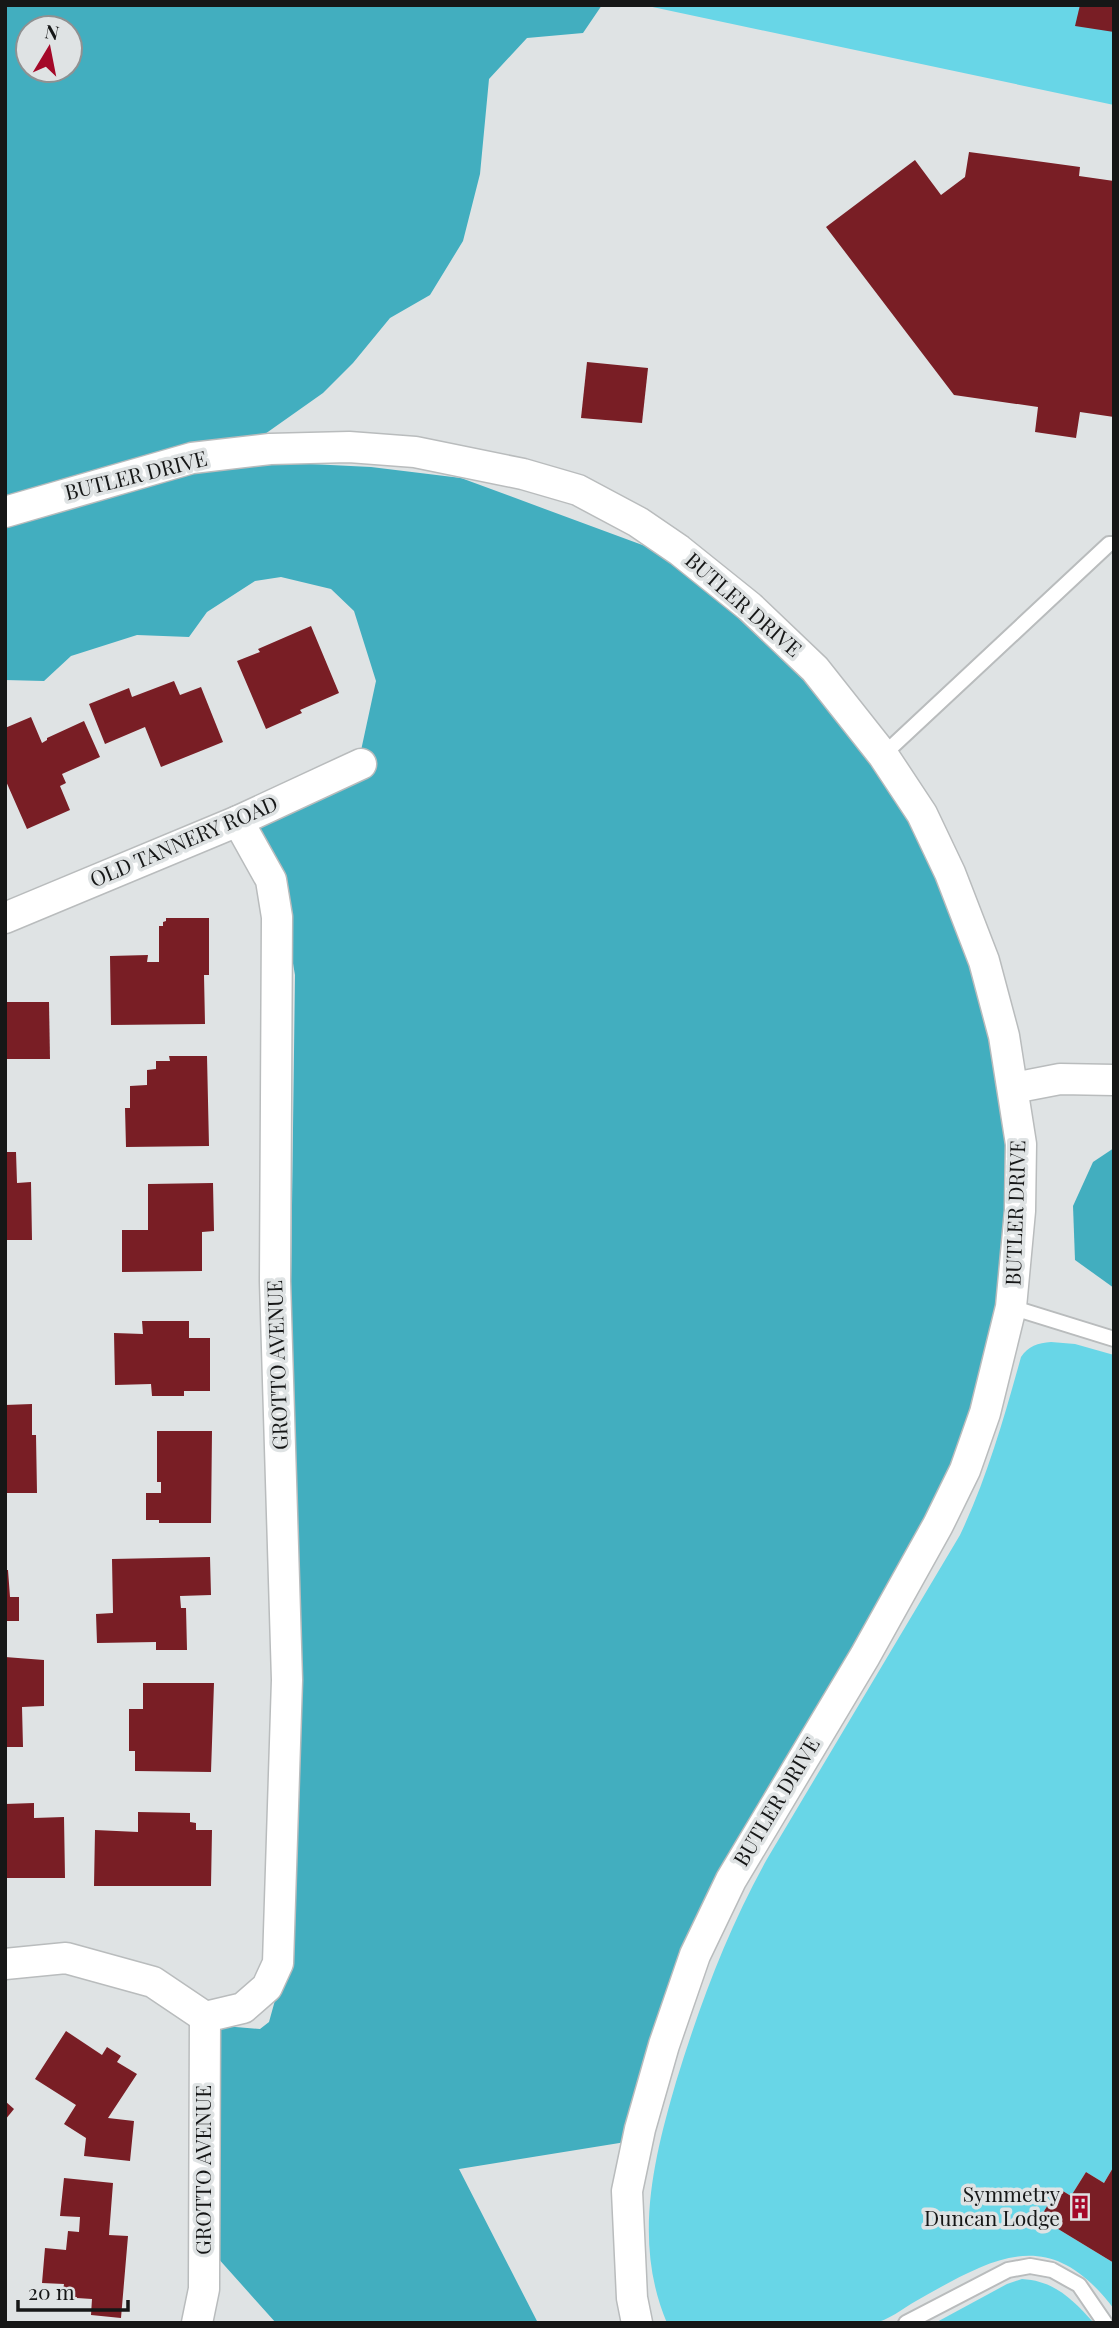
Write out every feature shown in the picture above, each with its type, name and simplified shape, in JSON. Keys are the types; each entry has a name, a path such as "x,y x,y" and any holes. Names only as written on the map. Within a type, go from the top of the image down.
{"street":[{"name":"BUTLER DRIVE","path":"5,512 191,458 270,449 349,447 415,452 523,474 578,490 638,522 679,550 750,607 815,669 883,755 922,814 950,873 984,961 1004,1036 1021,1144 1020,1211 1011,1307 985,1412 965,1470 938,1525 865,1656 731,1880 695,1955 660,2057 640,2129 627,2191 632,2298 637,2323"},
{"name":"OLD TANNERY ROAD","path":"5,918 238,821 361,765"},
{"name":"GROTTO AVENUE","path":"197,2323 204,2289 205,2017 243,2008 267,1987 278,1963 281,1918 287,1680 275,1281 277,917 271,880 238,821"},
{"path":"1013,1088 1060,1079 1114,1080"},
{"path":"5,1964 66,1958 153,1982 205,2017"}],"lane":[{"path":"883,755 1109,544 1114,544"},
{"name":"BUTLER DRIVE","path":"1011,1307 1114,1339"},
{"path":"906,2323 1008,2270 1030,2266 1052,2270 1079,2285 1105,2323"}],"shaded area":[{"path":"5,5 602,5 583,33 527,38 489,79 480,174 463,241 430,295 390,318 353,363 323,393 228,460 371,467 461,478 664,553 821,687 952,866 1024,1149 983,1428 743,1880 707,1961 638,2140 459,2169 538,2323 276,2323 208,2247 212,2025 260,2029 269,2022 282,1975 295,975 282,899 250,831 354,783 376,681 354,611 331,589 281,577 255,581 207,612 189,637 137,635 71,656 44,681 5,680"},
{"path":"643,5 1114,5 1114,105"},
{"path":"1114,1148 1114,1288 1075,1260 1073,1206 1093,1162"},
{"path":"1051,1342 1075,1344 1114,1355 1114,2166 1104,2183 1086,2172 1071,2196 1058,2188 1040,2218 1114,2263 1114,2309 1090,2282 1067,2265 1043,2257 1020,2256 971,2272 890,2317 874,2323 667,2323 651,2263 649,2232 654,2172 676,2082 716,1968 739,1913 767,1859 960,1535 987,1470 1021,1357 1034,1346"},
{"path":"1022,2279 1053,2287 1078,2306 1094,2323 935,2323 1007,2284"}],"building":[{"path":"1080,5 1114,5 1114,32 1075,26"},
{"path":"969,152 1080,167 1079,176 1114,181 1114,417 1080,412 1076,438 1035,432 1038,407 954,395 826,227 915,160 941,195 965,177"},
{"path":"587,362 648,368 642,423 581,418"},
{"path":"311,626 339,693 266,729 237,661"},
{"path":"174,681 180,695 201,687 223,742 161,767 145,727 105,744 89,704 129,688 132,697"},
{"path":"31,717 42,743 47,738 84,721 100,757 62,774 66,783 60,786 70,810 27,829 5,779 5,728"},
{"path":"166,918 209,918 209,975 204,975 205,1024 111,1025 110,956 148,955 147,962 159,962 159,926 163,926"},
{"path":"7,1002 49,1002 50,1059 5,1059"},
{"path":"169,1056 207,1056 209,1146 126,1147 125,1108 130,1108 130,1086 147,1085 147,1070 156,1069 156,1061 170,1061"},
{"path":"5,1152 16,1152 17,1183 31,1182 32,1240 5,1240"},
{"path":"213,1183 214,1231 202,1232 202,1271 122,1272 122,1230 148,1230 148,1184"},
{"path":"142,1321 189,1321 189,1338 210,1338 210,1391 184,1391 184,1396 152,1396 151,1384 115,1385 114,1333 143,1334"},
{"path":"32,1404 32,1435 36,1435 37,1493 5,1493 5,1405"},
{"path":"157,1431 212,1431 211,1523 159,1523 159,1520 146,1520 146,1493 161,1493 161,1482 157,1482"},
{"path":"210,1557 211,1595 180,1596 181,1608 186,1608 187,1650 156,1650 156,1642 97,1643 96,1614 113,1613 112,1559"},
{"path":"5,1570 8,1570 10,1597 19,1597 19,1621 5,1621"},
{"path":"5,1657 44,1660 44,1706 22,1707 23,1747 5,1747"},
{"path":"143,1683 214,1683 211,1772 135,1771 135,1751 129,1751 129,1709 143,1709"},
{"path":"34,1803 34,1818 64,1817 65,1878 5,1878 5,1804"},
{"path":"138,1812 190,1813 190,1822 196,1823 196,1830 212,1830 211,1886 94,1886 95,1830 138,1832"},
{"path":"66,2031 102,2055 107,2047 121,2056 117,2062 137,2074 108,2118 134,2121 130,2161 84,2156 86,2138 64,2124 76,2105 35,2079"},
{"path":"5,2101 14,2109 5,2120"},
{"name":"Symmetry Duncan Lodge","path":"1114,2166 1114,2263 1040,2218 1058,2188 1071,2196 1086,2172 1104,2183"},
{"path":"64,2178 113,2183 109,2235 128,2236 121,2318 91,2315 92,2299 62,2297 64,2284 42,2283 45,2248 66,2250 68,2231 79,2232 80,2217 60,2216"}],"place":[{"name":"Symmetry Duncan Lodge","path":"1080,2207"}]}
